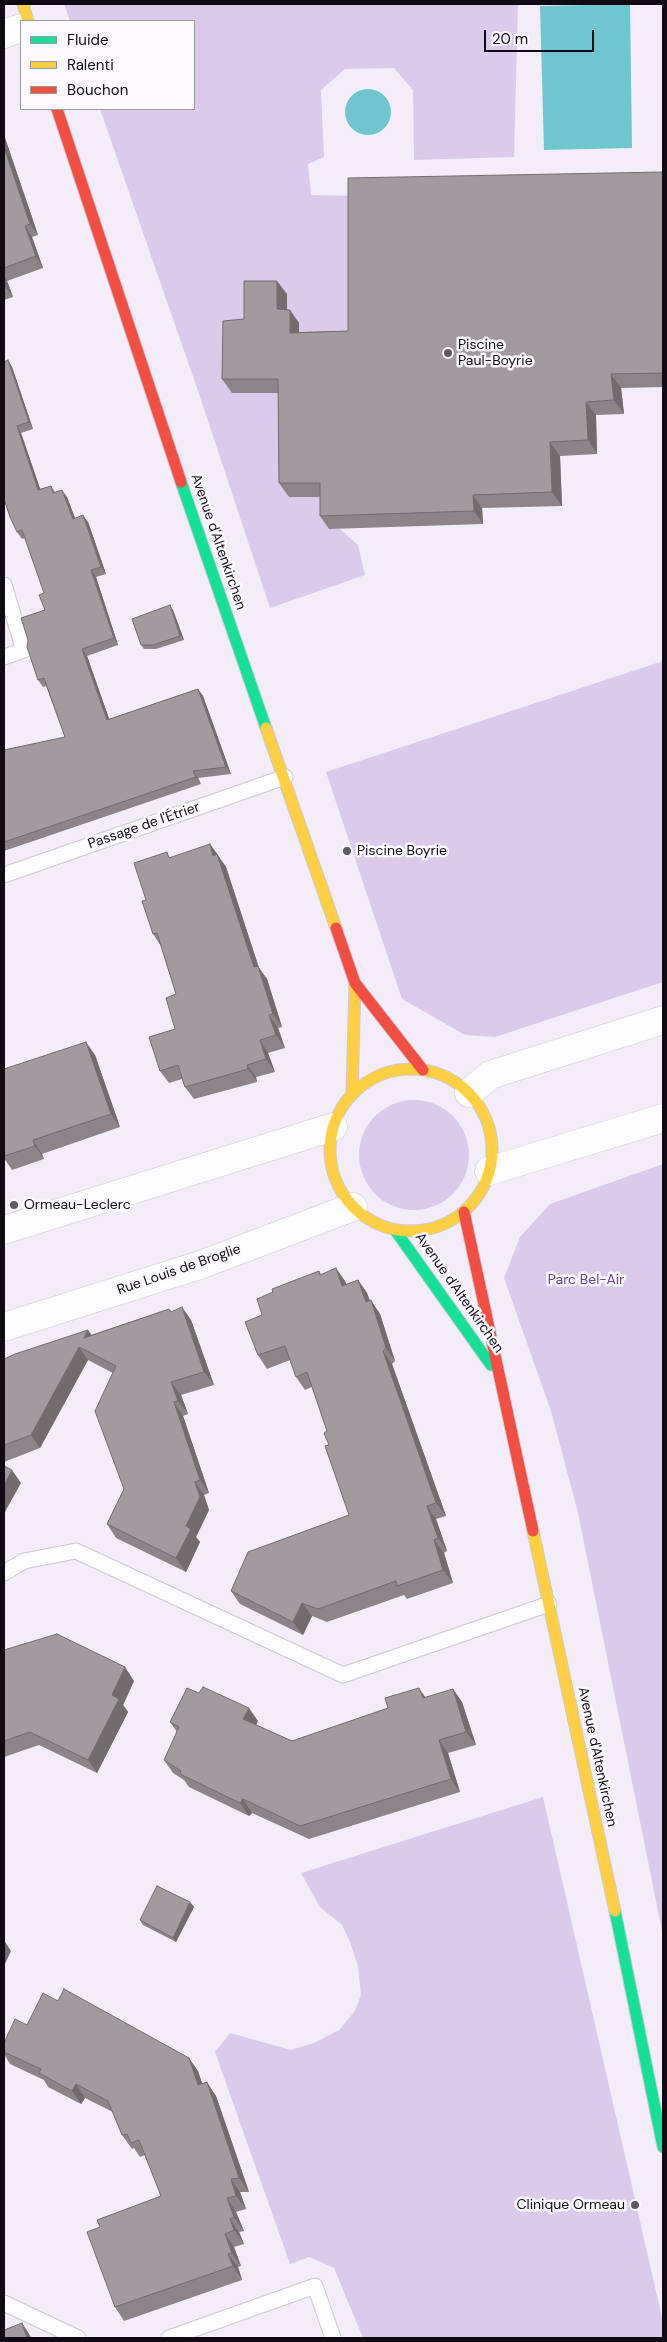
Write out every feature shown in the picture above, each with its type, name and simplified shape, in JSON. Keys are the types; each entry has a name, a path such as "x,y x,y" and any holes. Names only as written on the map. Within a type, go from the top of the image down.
{"street":[{"path":"23,4 28,20"},
{"path":"4,34 20,28"},
{"name":"Avenue d'Altenkirchen","path":"57,110 195,525 285,777 355,983 423,1070"},
{"name":"Avenue d'Altenkirchen","path":"352,1094 355,983"},
{"path":"469,1093 490,1075 663,1020"},
{"path":"398,1070 423,1070 448,1078 469,1093 482,1110 490,1129 493,1151 489,1171 480,1193 464,1212 444,1224 420,1231 395,1230 372,1222 353,1207 340,1190 332,1171 330,1149 333,1127 340,1109 352,1094 373,1078 398,1070"},
{"path":"489,1171 663,1118"},
{"path":"4,1230 333,1127"},
{"name":"Rue Louis de Broglie","path":"4,1327 200,1265 353,1207"},
{"name":"Avenue d'Altenkirchen","path":"464,1212 549,1604 663,2147"},
{"name":"Avenue d'Altenkirchen","path":"395,1230 498,1374"}],"lane":[{"path":"4,585 24,650 4,657"},
{"name":"Passage de l'Étrier","path":"4,875 285,777"},
{"path":"4,1573 24,1561 76,1551 343,1675 549,1604"},
{"path":"169,2338 315,2286 333,2338"},
{"path":"4,2303 78,2338"}],"green space":[{"path":"64,4 518,4 514,157 414,160 413,90 394,68 345,69 321,90 324,157 308,164 311,195 358,196 358,344 299,346 287,323 287,295 253,294 297,359 289,496 329,497 329,529 340,529 358,545 365,575 270,608 197,388 100,110 195,110 195,20 70,20"},
{"path":"663,661 663,982 495,1037 465,1035 402,999 326,772"},
{"path":"414,1100 425,1101 435,1105 453,1116 464,1134 468,1144 468,1166 464,1176 453,1194 435,1205 425,1209 414,1210 403,1209 393,1205 375,1194 364,1176 360,1166 359,1155 360,1144 364,1134 375,1116 393,1105 403,1101"},
{"name":"Parc Bel-Air","path":"663,1164 663,1936 578,1513 551,1411 504,1278 520,1237 550,1204"},
{"path":"543,1797 663,2322 663,2338 363,2338 334,2268 309,2257 290,2264 215,2052 230,2033 291,2050 314,2043 339,2030 355,2011 361,1995 358,1966 350,1942 342,1925 320,1907 301,1873"}],"water":[{"path":"630,4 632,148 544,150 540,6"},
{"path":"373,89 385,95 390,103 390,121 385,129 377,134 363,135 351,129 346,121 345,107 351,95 359,90"}],"building":[{"path":"4,147 30,224 25,226 36,256 4,268"},
{"name":"Piscine Paul-Boyrie","path":"663,172 663,373 611,374 614,400 586,402 588,440 550,442 552,492 473,495 474,511 320,516 320,483 279,483 278,379 222,379 223,321 244,319 244,281 277,281 277,309 290,310 290,333 348,331 348,178"},
{"path":"8,360 29,422 17,426 38,490 51,486 53,493 62,490 73,519 83,515 101,567 91,570 114,638 82,649 107,720 198,689 226,767 193,771 196,777 4,842 4,750 65,737 44,678 38,680 27,647 28,640 21,618 45,610 39,595 44,593 22,530 17,532 4,499 4,362"},
{"path":"170,605 180,636 153,645 141,645 132,619"},
{"path":"210,844 213,856 217,854 254,967 258,966 273,1014 269,1015 276,1035 260,1040 266,1059 247,1065 248,1069 185,1087 178,1065 160,1071 149,1037 175,1029 166,998 176,994 157,933 153,934 142,901 146,900 134,863 167,852 169,858"},
{"path":"86,1042 111,1114 33,1140 35,1146 4,1156 4,1069"},
{"path":"336,1268 342,1286 358,1280 366,1302 371,1300 386,1348 383,1351 436,1503 427,1506 438,1538 434,1540 443,1570 397,1586 396,1581 318,1609 302,1603 293,1622 231,1591 248,1552 349,1515 325,1446 329,1445 324,1433 327,1431 307,1372 296,1377 285,1346 258,1355 245,1322 262,1315 257,1299 273,1292 272,1289 319,1271 320,1275"},
{"path":"182,1307 204,1372 171,1382 178,1401 174,1402 200,1480 195,1482 200,1497 186,1526 191,1529 176,1558 107,1524 124,1489 95,1411 116,1366 79,1347 31,1435 4,1445 4,1359 88,1330 84,1338 169,1309 171,1312"},
{"path":"4,1466 12,1470 4,1485"},
{"path":"57,1634 125,1667 112,1695 119,1699 88,1760 30,1732 4,1741 4,1650"},
{"path":"203,1687 249,1708 243,1719 292,1741 388,1708 385,1698 419,1688 423,1698 453,1689 466,1732 439,1740 451,1779 300,1826 243,1799 240,1803 180,1774 181,1771 164,1760 179,1727 170,1722 187,1688 199,1693"},
{"path":"157,1886 190,1902 173,1938 140,1920"},
{"path":"64,1989 189,2058 198,2085 207,2082 239,2178 231,2179 236,2196 227,2198 234,2217 230,2219 234,2230 225,2234 232,2253 228,2254 233,2266 115,2307 87,2232 100,2227 97,2220 161,2196 139,2140 131,2143 127,2134 122,2135 108,2101 76,2084 72,2091 39,2073 41,2069 4,2052 4,2043 15,2019 27,2025 43,1993 58,2001"},
{"path":"22,2323 27,2338 4,2338 4,2330"}],"traffic: fast":[{"path":"181,482 266,728"},
{"path":"395,1230 491,1365"},
{"path":"615,1911 663,2147"}],"traffic: slow":[{"path":"23,4 28,20"},
{"path":"266,728 336,928"},
{"path":"352,1094 355,983"},
{"path":"411,1069 442,1075 468,1093 486,1119 492,1150 486,1181 468,1207 442,1225 411,1231 380,1225 354,1207 336,1181 330,1150 336,1119 354,1093 380,1075 411,1069"},
{"path":"533,1531 615,1911"}],"traffic: jam":[{"path":"57,110 181,482"},
{"path":"336,928 355,983 423,1070"},
{"path":"464,1212 533,1531"}],"place":[{"name":"Piscine Paul-Boyrie","path":"448,353"},
{"name":"Piscine Boyrie","path":"347,851"},
{"name":"Ormeau-Leclerc","path":"14,1205"},
{"name":"Clinique Ormeau","path":"635,2205"}]}
